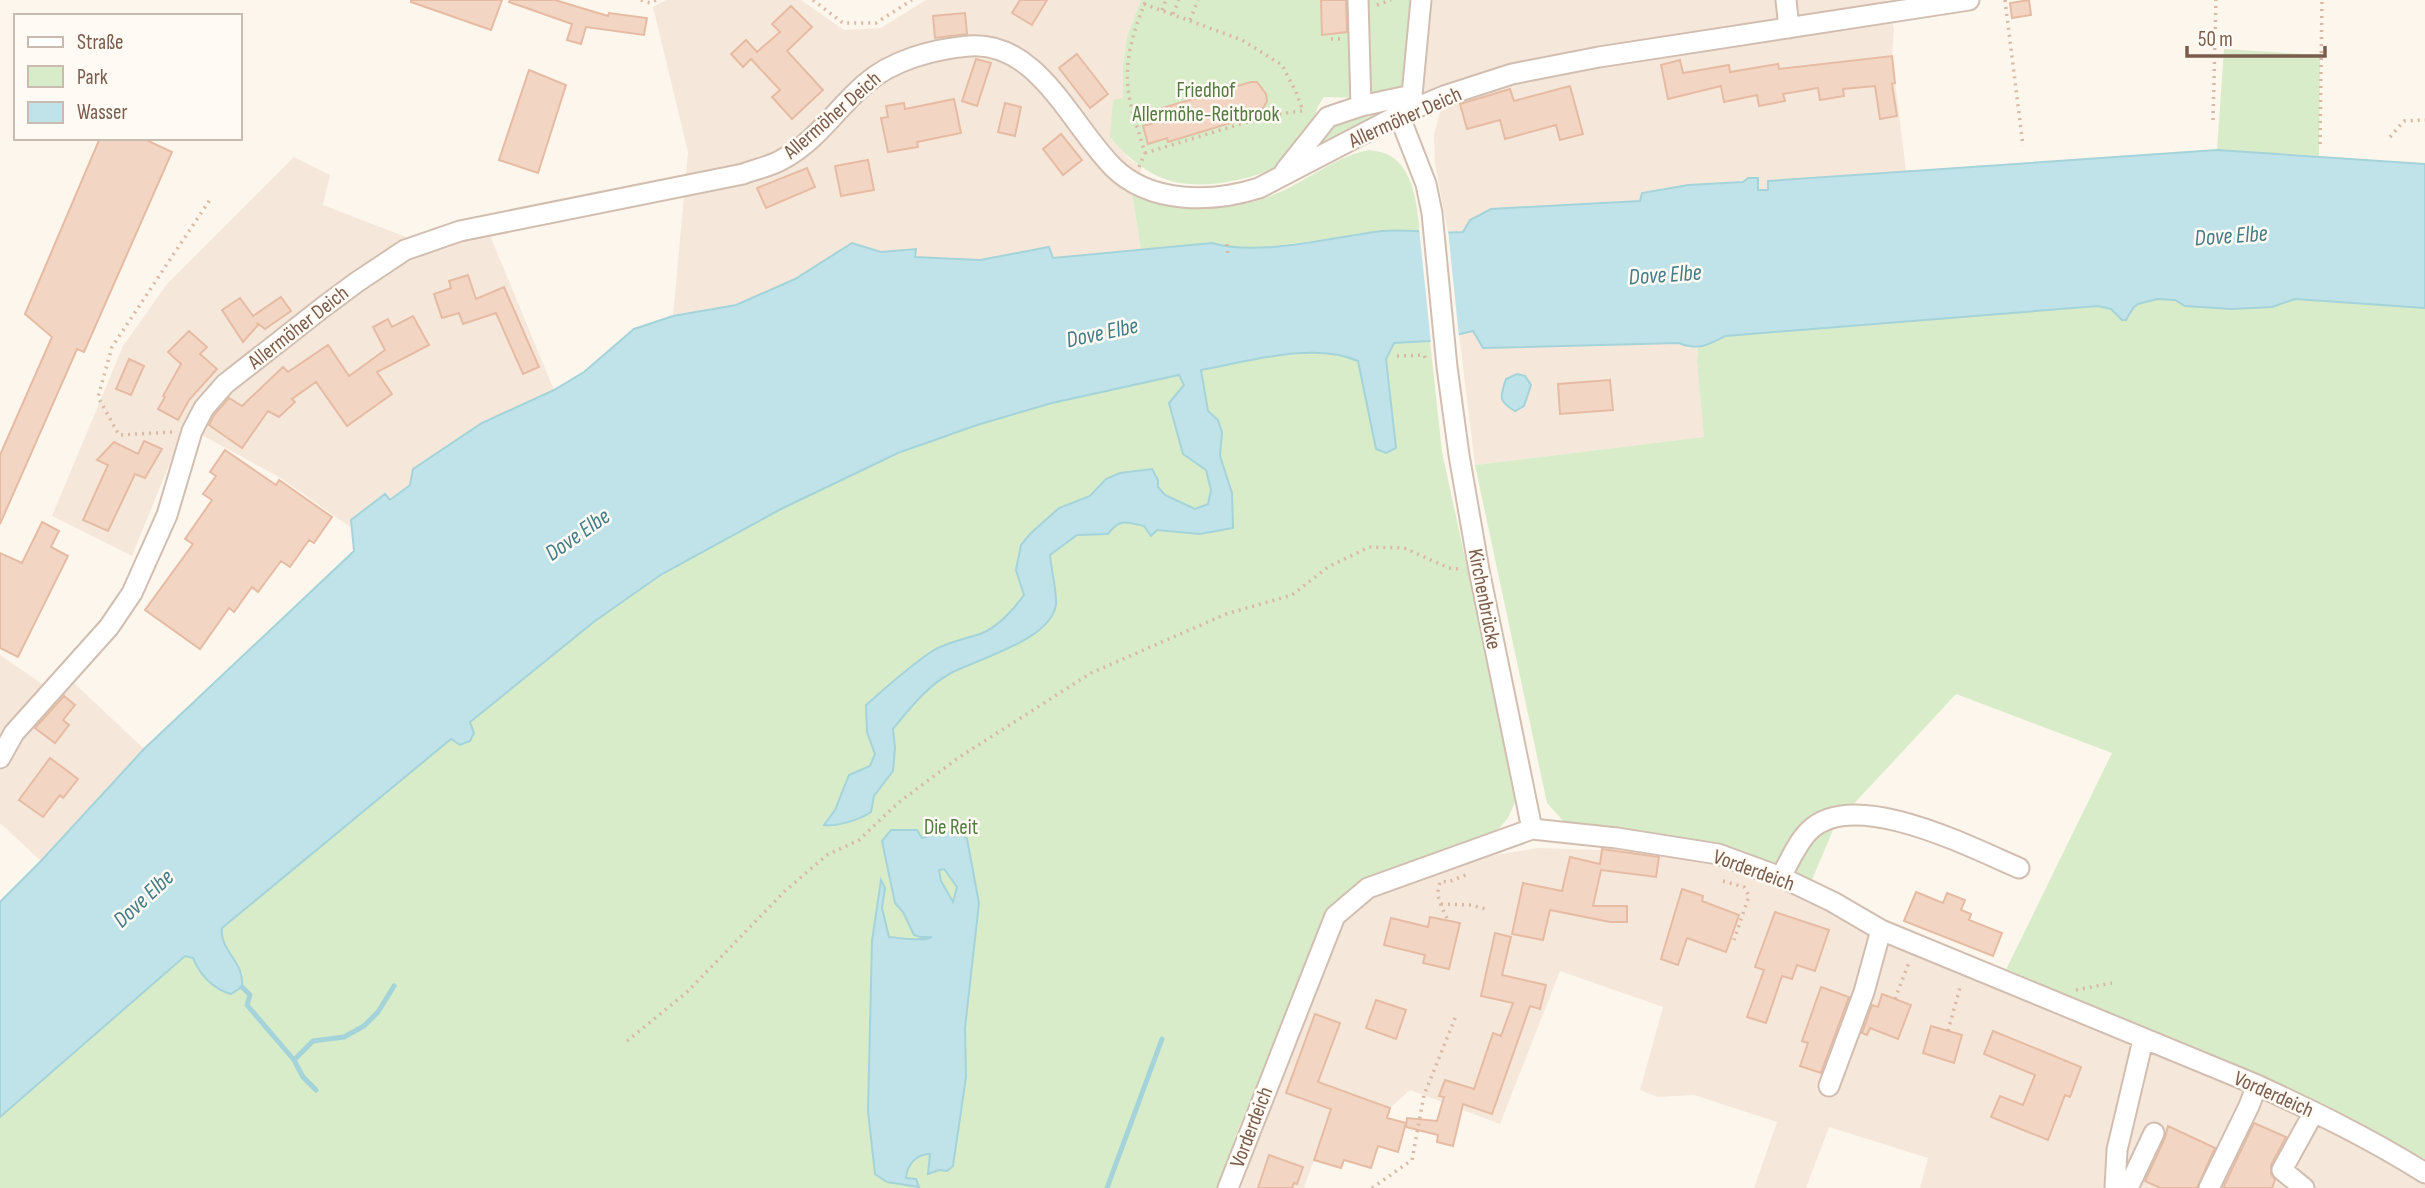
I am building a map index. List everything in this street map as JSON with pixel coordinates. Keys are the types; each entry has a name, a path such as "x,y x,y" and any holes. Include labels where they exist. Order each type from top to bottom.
{"street":[{"path":"1358,0 1361,106"},
{"path":"1281,177 1328,117 1361,106 1409,106 1421,0"},
{"path":"1786,0 1789,28"},
{"name":"Allermöher Deich","path":"0,758 14,733 109,627 132,593 167,515 192,430 204,408 225,384 356,282 405,250 460,231 743,174 782,160 805,145 865,84 883,71 925,54 970,46 1005,50 1024,61 1114,167 1132,181 1166,195 1205,198 1239,194 1281,177 1409,106 1512,74 1599,57 1969,0"},
{"name":"Kirchenbrücke","path":"1409,106 1432,213 1459,455 1479,570 1532,829"},
{"path":"1781,877 1810,830 1839,816 1877,816 1925,827 2019,868"},
{"name":"Vorderdeich","path":"1228,1188 1335,916 1368,888 1494,845 1532,829 1703,851 1781,877 1833,902 1881,930 2256,1085 2383,1146 2425,1173"},
{"path":"1829,1086 1864,992 1881,930"},
{"path":"2115,1188 2117,1150 2144,1040"},
{"path":"2209,1188 2249,1106 2256,1085"},
{"path":"2304,1188 2281,1170 2314,1112"},
{"path":"2128,1188 2154,1133"}],"path":[{"path":"640,0 650,3 656,0"},
{"path":"813,0 843,23 876,23 912,0"},
{"path":"1162,10 1166,0"},
{"path":"1173,14 1178,0"},
{"path":"1190,20 1198,0"},
{"path":"2005,0 2023,146"},
{"path":"2213,120 2216,0"},
{"path":"2320,144 2322,0"},
{"path":"1145,153 1128,99 1127,68 1131,37 1145,2 1242,40 1282,65 1303,111"},
{"path":"1141,160 1145,153 1270,115 1303,111 1328,117"},
{"path":"1135,120 1155,114"},
{"path":"2390,137 2404,121 2425,120"},
{"path":"192,430 119,435 98,397 112,347 211,198"},
{"path":"1227,244 1228,256"},
{"path":"1396,356 1424,355 1434,376 1448,371"},
{"path":"627,1041 686,993 786,890 827,855 859,840 898,803 958,758 1091,673 1226,614 1292,595 1328,567 1369,547 1404,548 1449,568 1479,570"},
{"path":"1447,918 1438,899 1438,885 1441,881 1448,882 1466,875"},
{"path":"1723,881 1744,887 1749,896 1734,940"},
{"path":"1441,904 1471,905 1489,910"},
{"path":"1895,999 1916,945"},
{"path":"1948,1031 1967,965"},
{"path":"2052,1001 2073,991 2112,983"},
{"path":"1372,1188 1412,1160 1424,1095 1456,1016"}],"shaded area":[{"path":"666,0 801,0 844,30 881,28 926,0 1141,0 1127,36 1123,65 1123,99 1127,157 1142,168 1132,193 1141,251 1053,258 1049,247 980,260 914,257 915,249 881,252 852,243 795,279 736,305 673,316 688,152 653,7"},
{"path":"1414,0 1887,0 1894,29 1892,56 1906,171 1769,181 1768,190 1758,190 1743,182 1688,185 1642,193 1641,201 1491,209 1471,220 1463,232 1448,233 1435,163 1434,134 1440,112 1430,96 1404,88"},
{"path":"294,157 330,175 323,205 440,250 489,233 554,390 482,423 390,500 385,494 351,520 350,527 279,477 185,426 132,556 52,516 123,346 167,284"},
{"path":"1474,330 1679,343 1689,348 1698,348 1705,437 1475,465 1459,334"},
{"path":"0,655 56,696 72,681 144,749 41,861 0,823"},
{"path":"1538,848 1718,854 2275,1083 2425,1159 2425,1188 1920,1188 1928,1158 1829,1127 1806,1188 1754,1188 1777,1122 1694,1095 1657,1097 1640,1090 1663,1007 1560,971 1500,1124 1410,1090 1390,1108 1339,1089 1304,1188 1241,1188 1336,918 1369,890 1433,865"}],"green space":[{"name":"Friedhof Allermöhe-Reitbrook","path":"1141,0 1414,0 1404,88 1361,98 1324,97 1310,129 1299,145 1282,163 1260,174 1198,185 1166,180 1138,164 1110,137 1113,100 1123,98 1123,65 1127,36"},
{"path":"2224,49 2320,55 2319,156 2217,150"},
{"path":"1392,105 1307,152 1328,128 1359,112"},
{"path":"1370,150 1387,154 1396,160 1409,177 1420,231 1386,231 1266,247 1227,248 1212,243 1141,251 1132,193 1154,200 1196,207 1236,206 1277,193 1342,159"},
{"path":"2175,299 2185,306 2272,307 2295,299 2425,308 2425,1159 2275,1083 1999,984 2112,753 1956,694 1836,823 1811,882 1722,847 1564,822 1547,803 1475,465 1704,437 1698,348 1724,336 2098,306 2111,309 2122,320 2130,316 2133,308 2143,302"},
{"name":"Die Reit","path":"1430,341 1442,452 1517,797 1508,818 1495,833 1329,911 1236,1135 1218,1188 0,1188 0,1117 23,1095 185,956 193,958 199,972 243,975 221,937 222,928 451,739 460,745 474,733 470,722 564,644 637,590 672,569 825,487 947,436 1050,404 1241,361 1317,353 1359,360 1396,447 1386,359 1394,343"}],"water":[{"name":"Dove Elbe","path":"2217,150 2425,164 2425,308 2295,299 2272,307 2231,309 2185,306 2175,300 2157,299 2138,304 2126,320 2122,320 2111,309 2098,306 1725,336 1697,347 1679,343 1483,348 1473,331 1430,341 1394,343 1386,359 1396,448 1386,453 1376,449 1358,361 1341,355 1301,353 1259,358 1201,370 1208,411 1218,420 1222,432 1220,456 1232,493 1233,528 1200,534 1157,530 1151,536 1144,526 1120,523 1108,534 1077,535 1050,555 1056,604 1051,617 1042,628 1012,647 951,673 927,691 893,729 893,771 874,796 871,812 849,822 824,825 835,810 849,775 870,766 875,754 867,732 866,705 907,669 934,650 987,631 1010,612 1024,595 1016,570 1021,545 1059,508 1090,496 1106,479 1120,473 1152,469 1158,480 1158,487 1165,495 1195,509 1208,504 1211,490 1206,470 1183,454 1169,403 1184,385 1179,375 1052,403 977,425 898,453 781,509 662,574 595,621 470,722 474,733 470,741 460,745 451,739 222,928 224,943 240,970 242,987 231,994 218,989 203,976 193,958 185,956 0,1117 0,902 144,749 354,551 351,520 385,494 390,500 410,485 413,469 482,423 554,390 584,372 634,329 673,316 736,305 795,279 852,243 881,252 916,249 915,257 980,260 1049,247 1053,258 1212,243 1231,247 1274,247 1382,231 1463,232 1470,220 1491,209 1640,201 1642,193 1688,185 1743,182 1748,178 1758,178 1758,190 1768,190 1768,181"},
{"path":"1517,374 1525,376 1531,385 1524,406 1515,411 1503,401 1502,394 1506,379"},
{"path":"891,830 917,830 922,838 929,836 930,830 962,834 967,839 979,903 965,1028 966,1077 953,1166 947,1171 939,1170 928,1174 930,1154 917,1158 910,1165 906,1178 916,1179 919,1187 887,1182 875,1174 868,1111 872,941 881,880 885,888 882,908 889,937 932,937 914,935 903,912 895,903 882,841","holes":["944,869 957,887 953,902 941,881 939,870"]}],"pier":[{"path":"1419,228 1448,230 1459,337 1431,344"}],"building":[{"path":"411,0 502,0 491,30"},
{"path":"555,0 608,16 609,13 647,18 644,35 586,27 581,44 567,40 572,24 509,2"},
{"path":"1020,0 1047,0 1032,25 1012,13"},
{"path":"1321,0 1346,0 1347,32 1322,35"},
{"path":"2029,0 2031,15 2012,18 2010,3"},
{"path":"791,6 812,27 787,51 823,90 792,119 772,97 780,90 751,59 743,67 731,54 746,40 757,52 780,32 772,24"},
{"path":"965,13 967,34 935,38 933,16"},
{"path":"1077,54 1108,94 1090,108 1059,68"},
{"path":"1892,56 1895,83 1892,84 1897,116 1880,119 1875,86 1843,89 1844,96 1820,100 1818,88 1783,94 1785,101 1759,106 1757,95 1724,102 1721,86 1668,99 1661,65 1680,60 1683,73 1729,65 1730,72 1778,64 1779,69"},
{"path":"976,59 991,63 977,106 962,101"},
{"path":"529,70 566,85 538,173 499,160"},
{"path":"1257,82 1266,94 1267,101 1260,114 1168,142 1167,138 1148,144 1143,126 1163,120 1159,109"},
{"path":"1570,86 1583,134 1560,140 1556,125 1505,139 1500,120 1467,129 1460,104 1510,89 1514,101"},
{"path":"954,99 961,133 917,142 918,147 888,152 881,118 888,117 886,106 904,103 905,109"},
{"path":"1005,103 1021,107 1015,136 998,132"},
{"path":"1061,134 1082,160 1063,175 1043,149"},
{"path":"99,140 146,140 172,152 84,352 77,349 0,524 0,455 52,337 25,314"},
{"path":"868,160 874,190 841,196 835,166"},
{"path":"807,168 815,187 766,208 757,188"},
{"path":"468,275 476,299 504,287 539,367 523,374 496,313 463,324 459,313 442,318 434,294 451,288 449,281"},
{"path":"281,297 291,311 265,329 257,323 243,342 222,310 240,298 253,316"},
{"path":"413,316 429,345 377,372 392,394 347,426 316,382 292,399 295,402 279,417 268,411 242,448 209,425 229,398 242,406 283,367 288,372 328,345 349,376 385,350 373,327 388,319 392,327"},
{"path":"189,331 207,347 200,354 217,369 189,400 178,420 158,409 181,364 168,352"},
{"path":"129,359 144,366 131,395 116,389"},
{"path":"1610,380 1613,410 1560,414 1558,384"},
{"path":"144,441 162,449 145,478 135,474 108,531 83,520 108,465 97,460 114,442 138,454"},
{"path":"225,450 276,485 279,480 332,517 314,543 309,540 290,567 281,561 258,592 252,587 234,612 229,608 200,649 145,610 193,544 185,539 212,500 203,494 216,476 210,472"},
{"path":"42,522 59,531 51,547 68,556 18,657 0,648 0,553 22,563"},
{"path":"64,696 75,705 63,720 69,725 55,743 35,728"},
{"path":"50,758 78,779 63,798 60,795 43,817 19,800"},
{"path":"1602,849 1659,857 1656,877 1601,870 1593,906 1627,906 1627,922 1610,922 1550,910 1543,940 1512,934 1523,883 1562,891 1570,857 1600,864"},
{"path":"1682,889 1703,896 1702,901 1739,915 1726,952 1687,938 1678,965 1661,959"},
{"path":"1916,892 1943,903 1947,893 1965,900 1961,910 1971,914 1969,920 2002,933 1993,956 1904,921"},
{"path":"1775,912 1829,930 1815,971 1797,965 1792,979 1782,976 1766,1023 1747,1017 1764,970 1755,967"},
{"path":"1430,917 1460,923 1449,969 1423,963 1425,955 1384,945 1391,918 1428,927"},
{"path":"1495,933 1511,937 1502,975 1546,985 1540,1009 1530,1006 1492,1114 1463,1104 1453,1146 1437,1142 1438,1135 1406,1127 1407,1118 1437,1121 1444,1097 1439,1096 1445,1080 1474,1089 1493,1033 1501,1036 1513,1003 1481,996"},
{"path":"1821,987 1849,997 1821,1073 1800,1066 1808,1043 1802,1041"},
{"path":"1882,994 1911,1005 1898,1039 1870,1028 1867,1035 1862,1033 1872,1005 1878,1007"},
{"path":"1376,1000 1406,1010 1396,1039 1366,1028"},
{"path":"1315,1014 1340,1023 1318,1082 1390,1108 1387,1118 1406,1123 1398,1152 1378,1146 1371,1168 1344,1160 1341,1168 1314,1160 1331,1109 1286,1093"},
{"path":"1931,1026 1962,1035 1954,1063 1923,1053"},
{"path":"1993,1031 2081,1067 2070,1097 2065,1095 2048,1140 1991,1117 2000,1096 2023,1105 2035,1075 1984,1054"},
{"path":"2254,1123 2286,1137 2271,1165 2271,1174 2275,1180 2272,1188 2223,1188"},
{"path":"2168,1126 2215,1148 2197,1188 2160,1188 2145,1181"},
{"path":"1269,1155 1303,1167 1297,1184 1294,1183 1292,1188 1258,1188"}],"waterway":[{"path":"294,1060 313,1041 344,1037 364,1026 378,1012 394,986"},
{"path":"242,987 250,995 247,1005 316,1090"},
{"path":"1107,1188 1162,1039"}]}
